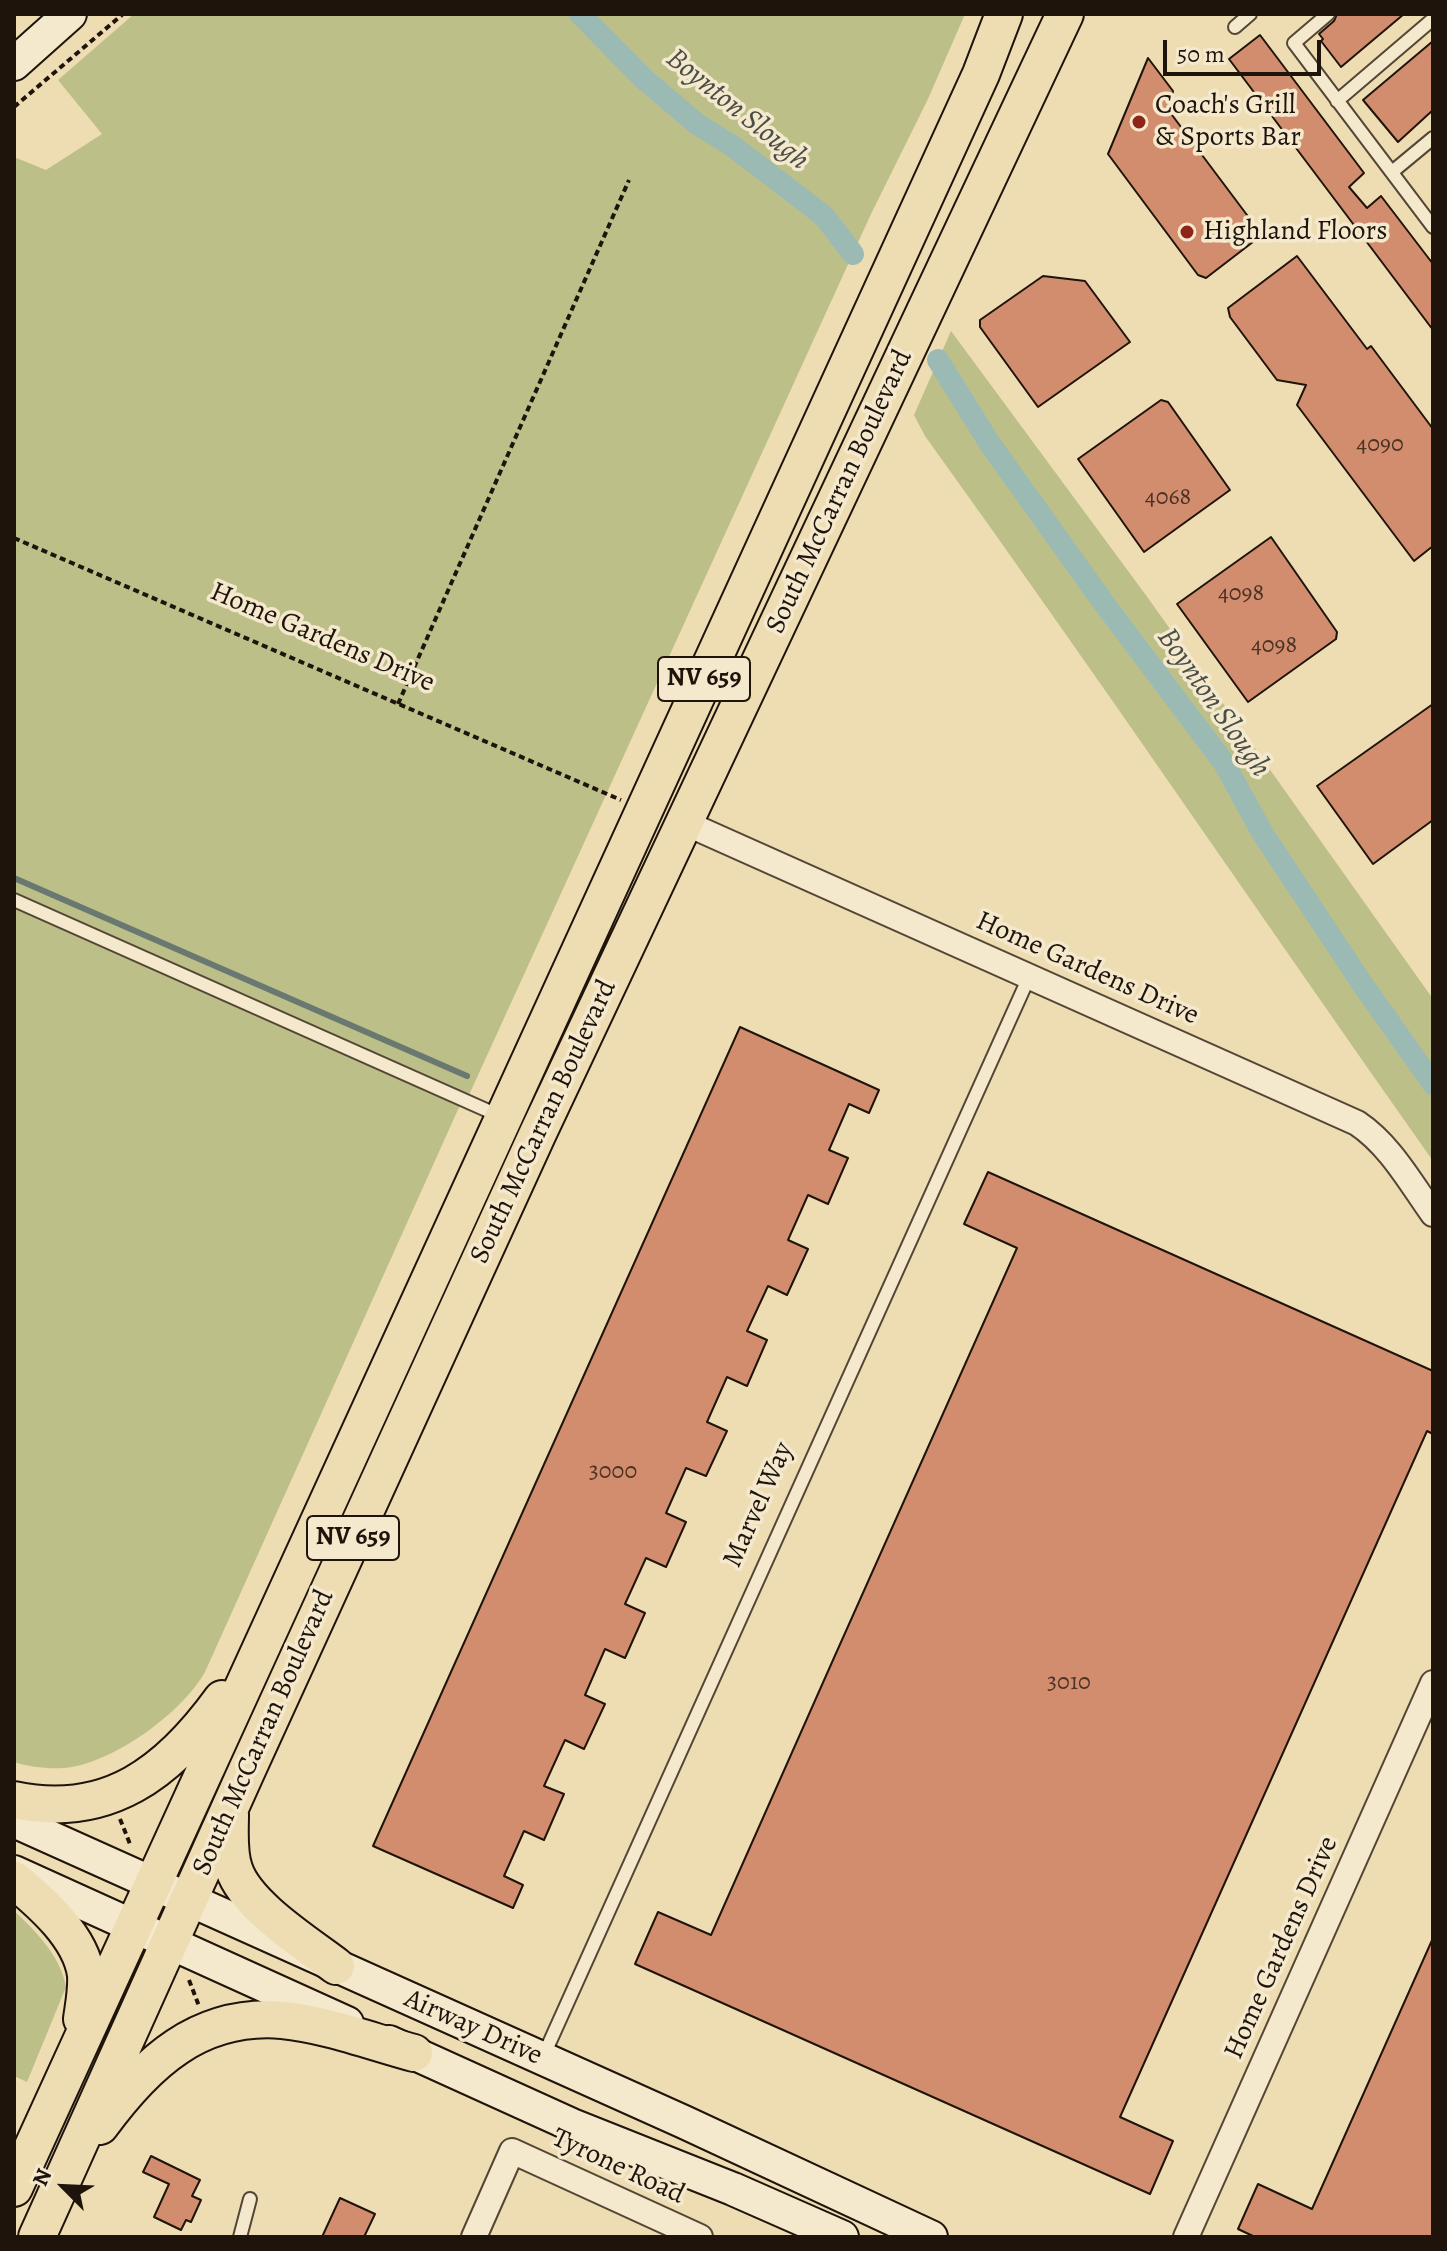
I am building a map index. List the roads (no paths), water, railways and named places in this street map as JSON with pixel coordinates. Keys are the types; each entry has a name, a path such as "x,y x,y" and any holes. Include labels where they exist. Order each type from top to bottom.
{"main road":[{"path":"14,64 70,14"},
{"name":"South McCarran Boulevard","path":"37,2237 230,1808 526,1128 807,455 981,74 1004,14"},
{"name":"South McCarran Boulevard","path":"14,2188 261,1646 683,822 1065,14"},
{"path":"683,822 678,800 681,774 773,575 793,515 807,455"},
{"path":"14,1800 56,1805 84,1803 112,1796 138,1783 187,1742 261,1646"},
{"path":"230,1808 231,1859 245,1889 284,1926 336,1966"},
{"name":"Airway Drive","path":"14,1821 931,2237"},
{"name":"Airway Drive","path":"14,1872 572,2125 706,2177 842,2237"},
{"path":"14,1880 43,1907 71,1939 81,1956 86,1988 77,2048"},
{"path":"67,2170 113,2107 140,2078 183,2041 207,2030 233,2022 285,2020 414,2053"}],"street":[{"name":"Home Gardens Drive","path":"683,822 1357,1123 1378,1139 1433,1214"},
{"name":"Home Gardens Drive","path":"1186,2237 1433,1683"},
{"name":"Tyrone Road","path":"474,2237 512,2151 700,2237"}],"lane":[{"path":"1235,27 1250,14"},
{"path":"1328,14 1294,43 1433,227"},
{"path":"1337,101 1433,19"},
{"path":"1392,172 1433,138"},
{"path":"14,900 526,1128"},
{"name":"Marvel Way","path":"543,2059 1029,977"},
{"path":"240,2237 250,2199"}],"waterway":[{"name":"Boynton Slough","path":"580,14 644,79 697,124 731,145 824,216 853,254"},
{"name":"Boynton Slough","path":"938,360 990,444 1224,763 1263,834 1433,1084"},
{"path":"14,878 467,1076"}],"place":[{"name":"Coach's Grill & Sports Bar","path":"1139,122"},
{"name":"Highland Floors","path":"1187,232"}]}
